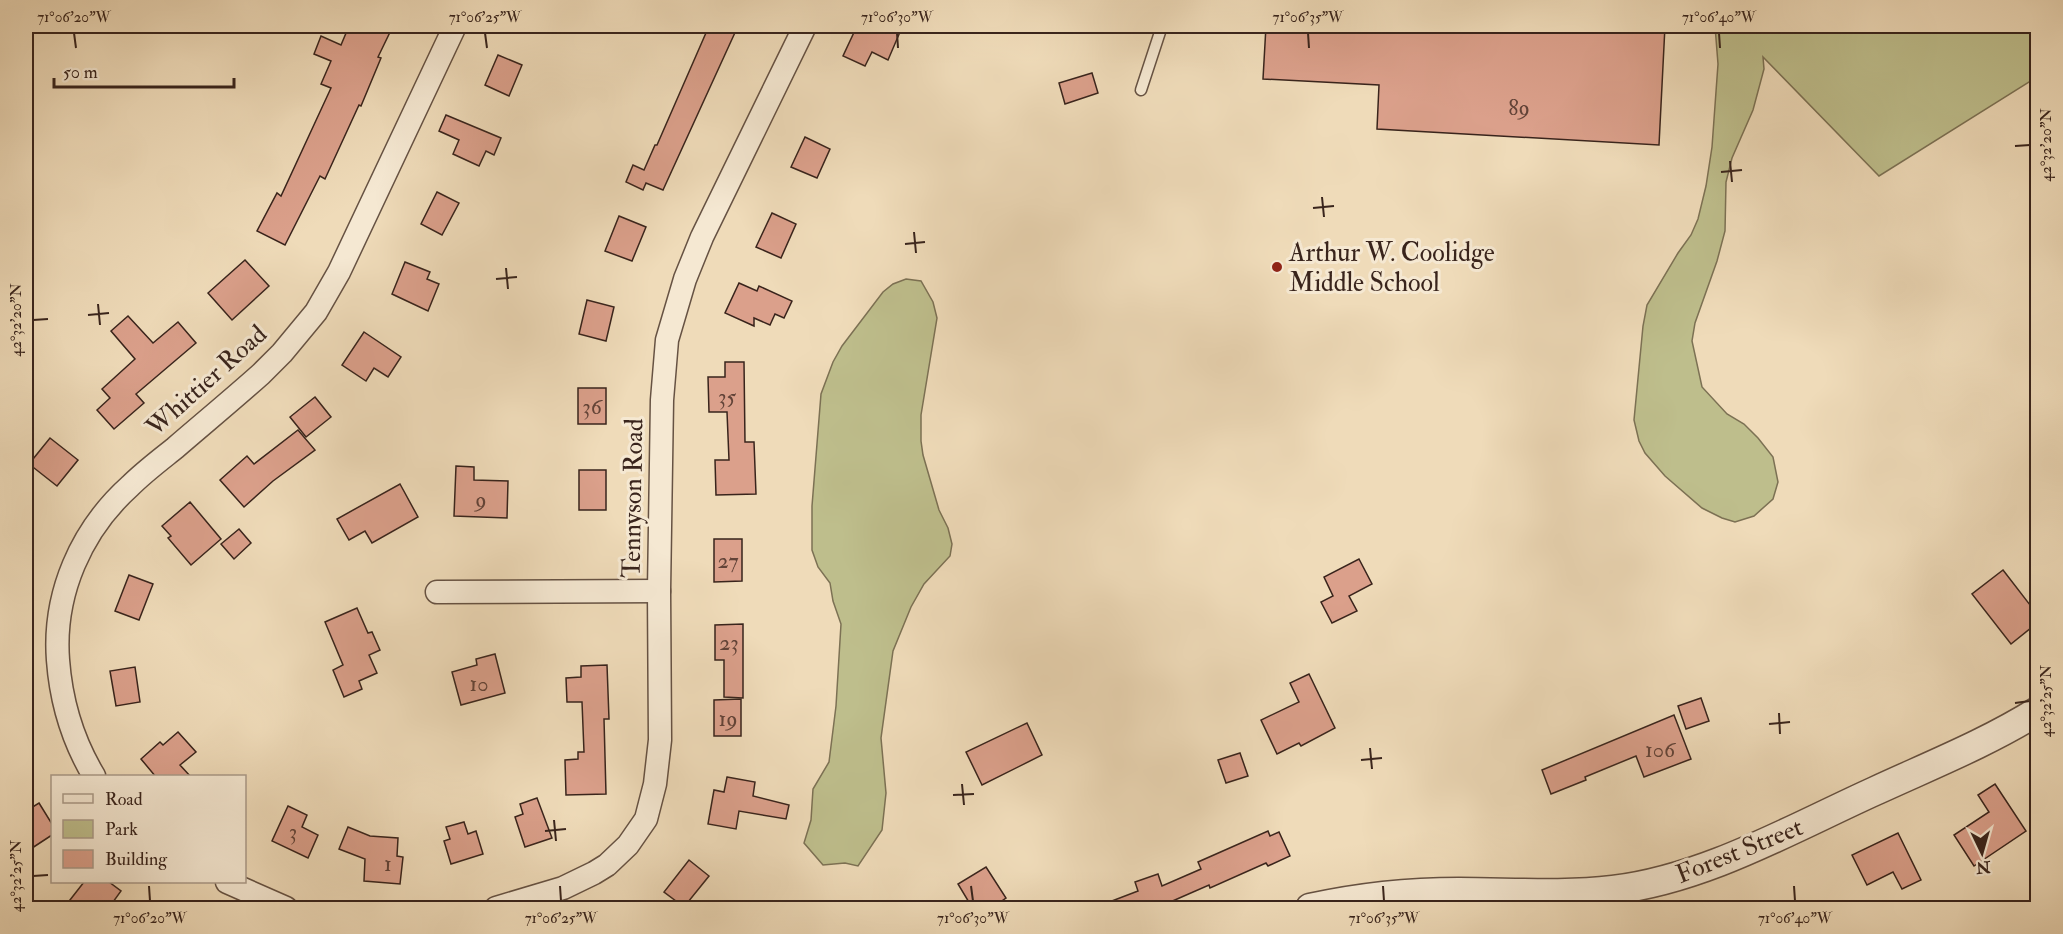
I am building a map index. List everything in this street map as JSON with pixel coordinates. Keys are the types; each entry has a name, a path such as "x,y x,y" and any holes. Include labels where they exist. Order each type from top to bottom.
{"street":[{"name":"Whittier Road","path":"93,775 66,712 57,650 59,615 67,581 77,557 89,535 128,487 261,374 282,353 315,312 359,232 455,26"},
{"name":"Tennyson Road","path":"496,909 563,888 594,873 607,865 628,845 646,819 655,784 660,740 659,591 662,400 667,340 684,279 702,237 805,26"},
{"path":"437,592 659,591"},
{"name":"Forest Street","path":"1310,909 1372,896 1452,892 1576,901 1662,881 1732,856 1938,761 2037,711"},
{"path":"228,883 286,909"}],"lane":[{"path":"1141,90 1162,26"}],"green space":[{"path":"1715,26 2038,26 2037,77 1879,176 1763,57 1764,69 1753,110 1732,158 1726,182 1725,231 1695,323 1692,341 1702,387 1727,414 1744,424 1773,457 1778,482 1773,499 1754,516 1735,522 1702,508 1665,476 1645,453 1639,441 1634,420 1647,305 1691,235 1698,219 1706,186 1712,147 1718,64"},
{"path":"906,279 921,281 933,302 937,318 921,415 921,441 939,510 948,528 952,544 950,556 924,584 911,607 893,651 881,738 886,793 882,830 858,866 845,863 823,865 804,843 811,820 813,789 829,762 836,706 841,624 830,583 818,567 812,550 812,506 821,394 833,362 842,346 883,292 893,284"}],"building":[{"path":"349,26 393,26 378,57 381,58 361,106 359,105 325,179 320,176 285,245 257,231 277,193 281,196 331,88 321,84 331,61 314,54 321,36 341,45"},
{"path":"709,26 738,26 663,190 646,183 643,190 626,182 633,165 644,170"},
{"path":"857,26 885,26 900,32 888,60 872,52 865,66 843,56"},
{"path":"1266,26 1665,26 1659,145 1377,129 1379,85 1263,79"},
{"path":"498,55 522,65 509,96 485,85"},
{"path":"1092,73 1098,93 1065,104 1059,83"},
{"path":"446,115 501,138 494,155 486,151 479,166 453,154 459,140 439,131"},
{"path":"805,137 830,149 817,178 791,167"},
{"path":"437,192 459,203 442,235 421,224"},
{"path":"772,213 796,224 781,258 756,247"},
{"path":"619,216 646,227 632,261 605,251"},
{"path":"245,260 269,286 232,320 208,293"},
{"path":"405,262 430,272 427,279 439,284 428,311 392,294"},
{"path":"739,283 757,291 759,286 792,301 784,318 775,314 770,325 754,318 754,326 725,313"},
{"path":"587,300 614,307 606,341 579,334"},
{"path":"128,316 153,343 178,322 196,343 136,394 144,403 114,429 97,410 110,398 102,389 135,359 111,331"},
{"path":"364,332 401,357 388,377 374,368 366,381 342,365"},
{"path":"725,362 744,362 745,442 754,442 756,494 716,495 715,460 729,460 727,412 709,412 708,377 725,377"},
{"path":"578,388 606,388 606,424 578,424"},
{"path":"315,397 331,417 306,437 290,417"},
{"path":"298,430 315,450 273,481 244,507 220,480 247,456 254,464"},
{"path":"50,438 78,460 57,486 29,464"},
{"path":"456,466 474,467 474,480 508,481 507,518 454,516"},
{"path":"579,470 606,470 606,510 579,510"},
{"path":"400,484 418,517 372,543 365,531 349,540 337,519"},
{"path":"190,502 221,539 191,565 168,538 171,536 162,526"},
{"path":"239,529 251,543 234,559 221,544"},
{"path":"714,539 742,539 742,581 714,582"},
{"path":"1359,559 1372,584 1349,596 1357,611 1332,623 1321,602 1333,596 1324,577"},
{"path":"2003,570 2037,614 2037,623 2011,644 1972,594"},
{"path":"129,575 153,584 139,620 115,611"},
{"path":"357,608 368,633 372,632 380,650 369,655 377,673 359,681 362,689 344,697 333,670 343,665 325,622"},
{"path":"743,624 743,698 724,697 724,660 715,660 715,625"},
{"path":"495,654 505,693 461,705 452,672 477,665 476,659"},
{"path":"607,665 609,719 604,719 606,794 566,795 565,760 578,759 578,752 584,752 582,702 567,702 566,678 581,677 581,666"},
{"path":"135,667 140,702 116,706 110,671"},
{"path":"1309,674 1335,728 1301,746 1299,743 1277,754 1261,720 1299,702 1290,683"},
{"path":"1701,698 1709,721 1686,729 1678,706"},
{"path":"741,699 741,736 714,736 714,700"},
{"path":"1674,715 1691,759 1644,777 1636,756 1551,794 1542,770"},
{"path":"1027,723 1042,755 982,785 966,752"},
{"path":"178,732 196,752 180,765 189,775 154,775 141,759 160,742 163,745"},
{"path":"1240,753 1248,776 1226,783 1218,760"},
{"path":"727,777 755,782 753,796 789,805 786,819 739,811 736,829 708,824 714,790 724,792"},
{"path":"1995,784 2026,831 1974,866 1954,835 1989,812 1978,795"},
{"path":"537,798 552,838 525,847 515,817 523,814 520,804"},
{"path":"39,803 51,822 51,836 26,852 26,811"},
{"path":"288,806 307,815 302,827 318,835 308,858 272,841"},
{"path":"464,822 468,834 476,831 483,854 451,864 444,841 450,839 446,827"},
{"path":"348,827 370,836 398,838 397,856 403,857 400,884 364,881 365,859 339,849"},
{"path":"1268,831 1270,836 1279,832 1290,856 1268,866 1266,863 1210,888 1209,885 1168,903 1170,909 1096,909 1096,907 1138,891 1135,882 1158,874 1162,886 1201,869 1198,862"},
{"path":"1898,833 1921,880 1902,889 1893,872 1867,885 1852,855"},
{"path":"689,860 709,876 684,907 664,892"},
{"path":"986,867 1006,898 990,909 973,909 958,884"},
{"path":"83,883 110,883 121,891 108,909 81,909 70,900"}],"place":[{"name":"Arthur W. Coolidge Middle School","path":"1277,267"}]}
